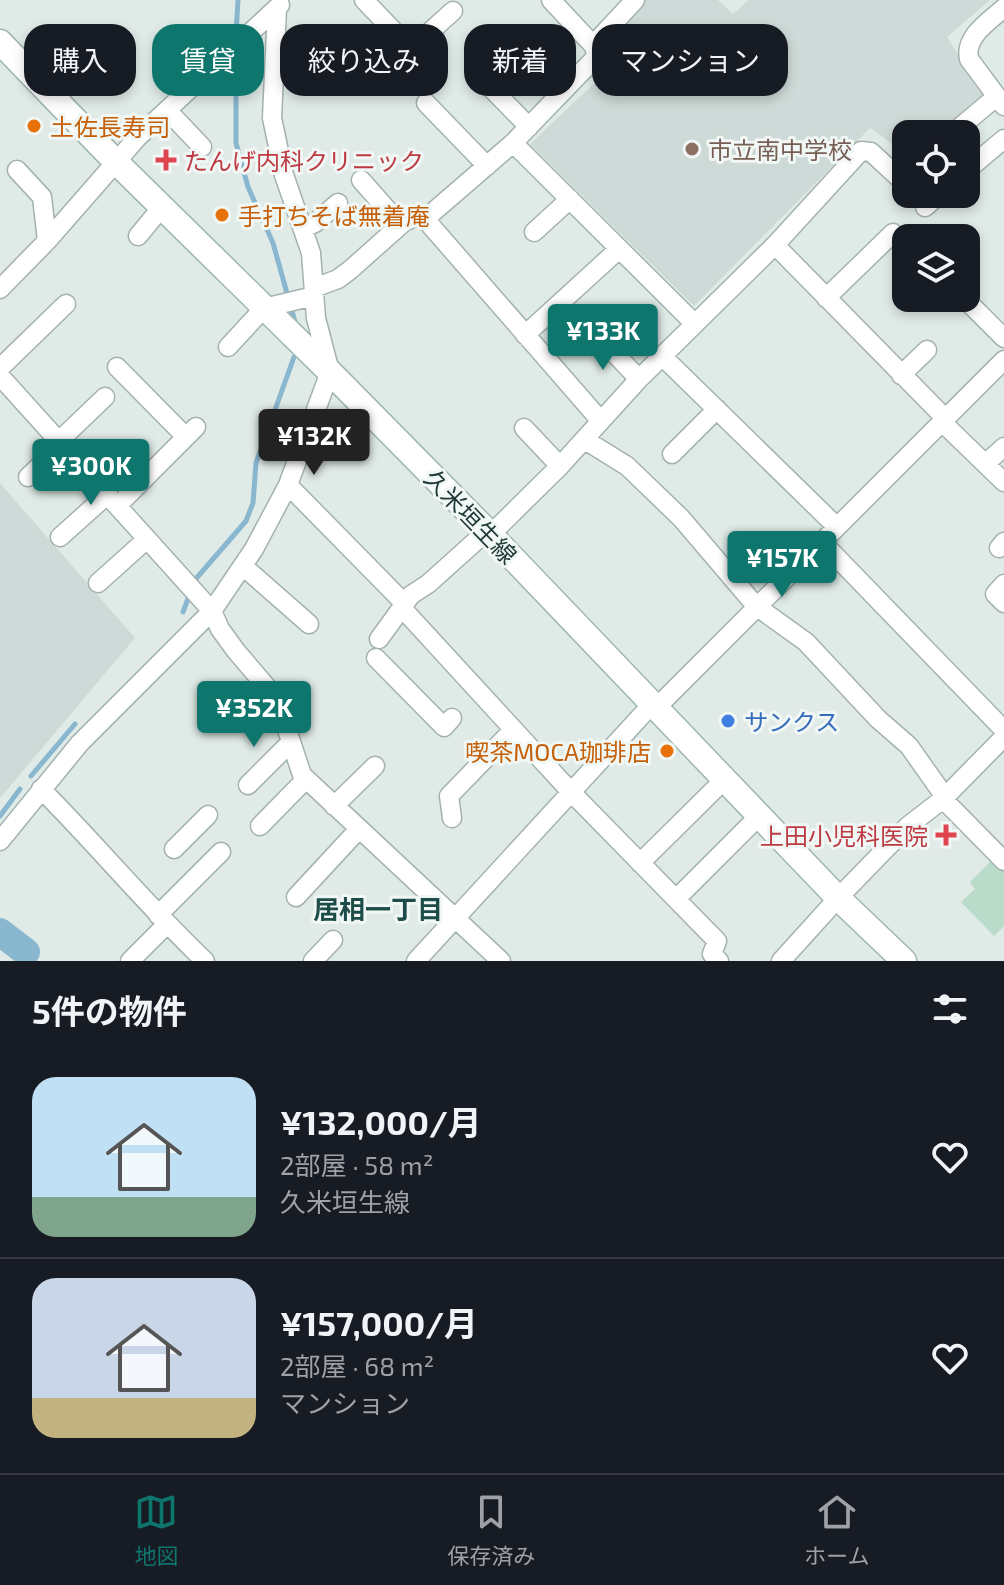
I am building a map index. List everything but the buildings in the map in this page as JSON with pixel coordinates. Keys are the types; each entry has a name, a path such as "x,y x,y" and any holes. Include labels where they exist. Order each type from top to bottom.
{"main road":[{"name":"久米垣生線","path":"0,42 162,207 281,303 330,372 655,705 838,898 904,961"}],"street":[{"path":"364,0 387,24"},
{"path":"551,0 592,44"},
{"path":"613,24 635,0"},
{"path":"1,286 47,241 115,161 281,4"},
{"path":"0,841 80,743 212,611 254,549 288,485 330,372 316,318 313,264 284,175 272,118 281,4"},
{"path":"973,120 1000,102 969,59 967,50 970,40 1004,8"},
{"path":"439,24 453,11"},
{"path":"425,219 513,143 592,61"},
{"path":"499,96 529,127"},
{"path":"426,103 487,166"},
{"path":"167,110 202,147"},
{"path":"980,159 1004,139"},
{"path":"513,143 695,324"},
{"path":"379,639 405,610 560,466 639,379 775,245 861,151 871,152 892,171"},
{"path":"17,170 42,197 47,241"},
{"path":"361,180 400,224"},
{"path":"534,232 570,199"},
{"path":"303,228 315,223 338,203"},
{"path":"138,236 162,207"},
{"path":"228,347 281,303 314,292 338,279 400,224 415,217 425,219 600,420"},
{"path":"826,298 892,234"},
{"path":"775,245 1004,482"},
{"path":"525,335 619,249"},
{"path":"0,368 66,304"},
{"path":"978,312 1004,338"},
{"path":"598,336 639,379"},
{"path":"901,375 927,350"},
{"path":"663,357 837,527"},
{"path":"416,961 655,705 1004,360"},
{"path":"60,537 113,499 191,432 117,367"},
{"path":"0,376 212,611 220,629 236,651 277,699 290,743 306,779 501,961"},
{"path":"28,477 105,397"},
{"path":"672,454 717,409"},
{"path":"524,428 560,466"},
{"path":"585,440 627,466 670,507 756,606 806,642 878,719 909,746 944,798 1004,861"},
{"path":"986,463 1004,447"},
{"path":"288,485 571,792 717,941 712,954 719,961"},
{"path":"98,583 147,539"},
{"path":"822,542 1004,730"},
{"path":"243,566 309,624"},
{"path":"1004,584 995,594 1004,603"},
{"path":"405,610 372,663 444,727 452,718"},
{"path":"452,818 449,796 513,730"},
{"path":"781,961 908,826 944,798 1004,737"},
{"path":"248,785 290,743"},
{"path":"334,806 375,766"},
{"path":"260,826 306,779"},
{"path":"640,863 725,779"},
{"path":"41,789 84,832 162,920 205,961"},
{"path":"130,961 215,857 179,844 208,815"},
{"path":"676,899 760,815"},
{"path":"296,897 359,829"},
{"path":"313,961 333,940"}],"shaded area":[{"name":"市立南中学校","path":"645,0 718,0 733,14 749,0 990,0 947,37 986,98 960,120 892,120 892,144 870,128 694,306 530,144 592,86 592,96 788,96 788,24 623,24"},
{"path":"0,483 135,638 0,798"}],"green space":[{"path":"993,859 1004,870 1004,926 994,936 961,902 975,889 970,882"}],"waterway":[{"path":"237,24 238,0"},
{"path":"236,96 236,143 248,187 273,243 295,322"},
{"path":"194,581 246,521 253,503 256,463 294,357"},
{"path":"183,612 189,596"},
{"path":"31,776 75,724"},
{"path":"0,816 20,789"},
{"path":"0,932 26,952"}],"place":[{"name":"土佐長寿司","path":"34,126"},
{"name":"市立南中学校","path":"692,149"},
{"name":"たんげ内科クリニック","path":"166,160"},
{"name":"手打ちそば無着庵","path":"222,215"},
{"name":"サンクス","path":"728,721"},
{"name":"喫茶MOCA珈琲店","path":"667,751"},
{"name":"上田小児科医院","path":"946,835"}],"district":[{"name":"居相一丁目","path":"378,908"}]}
